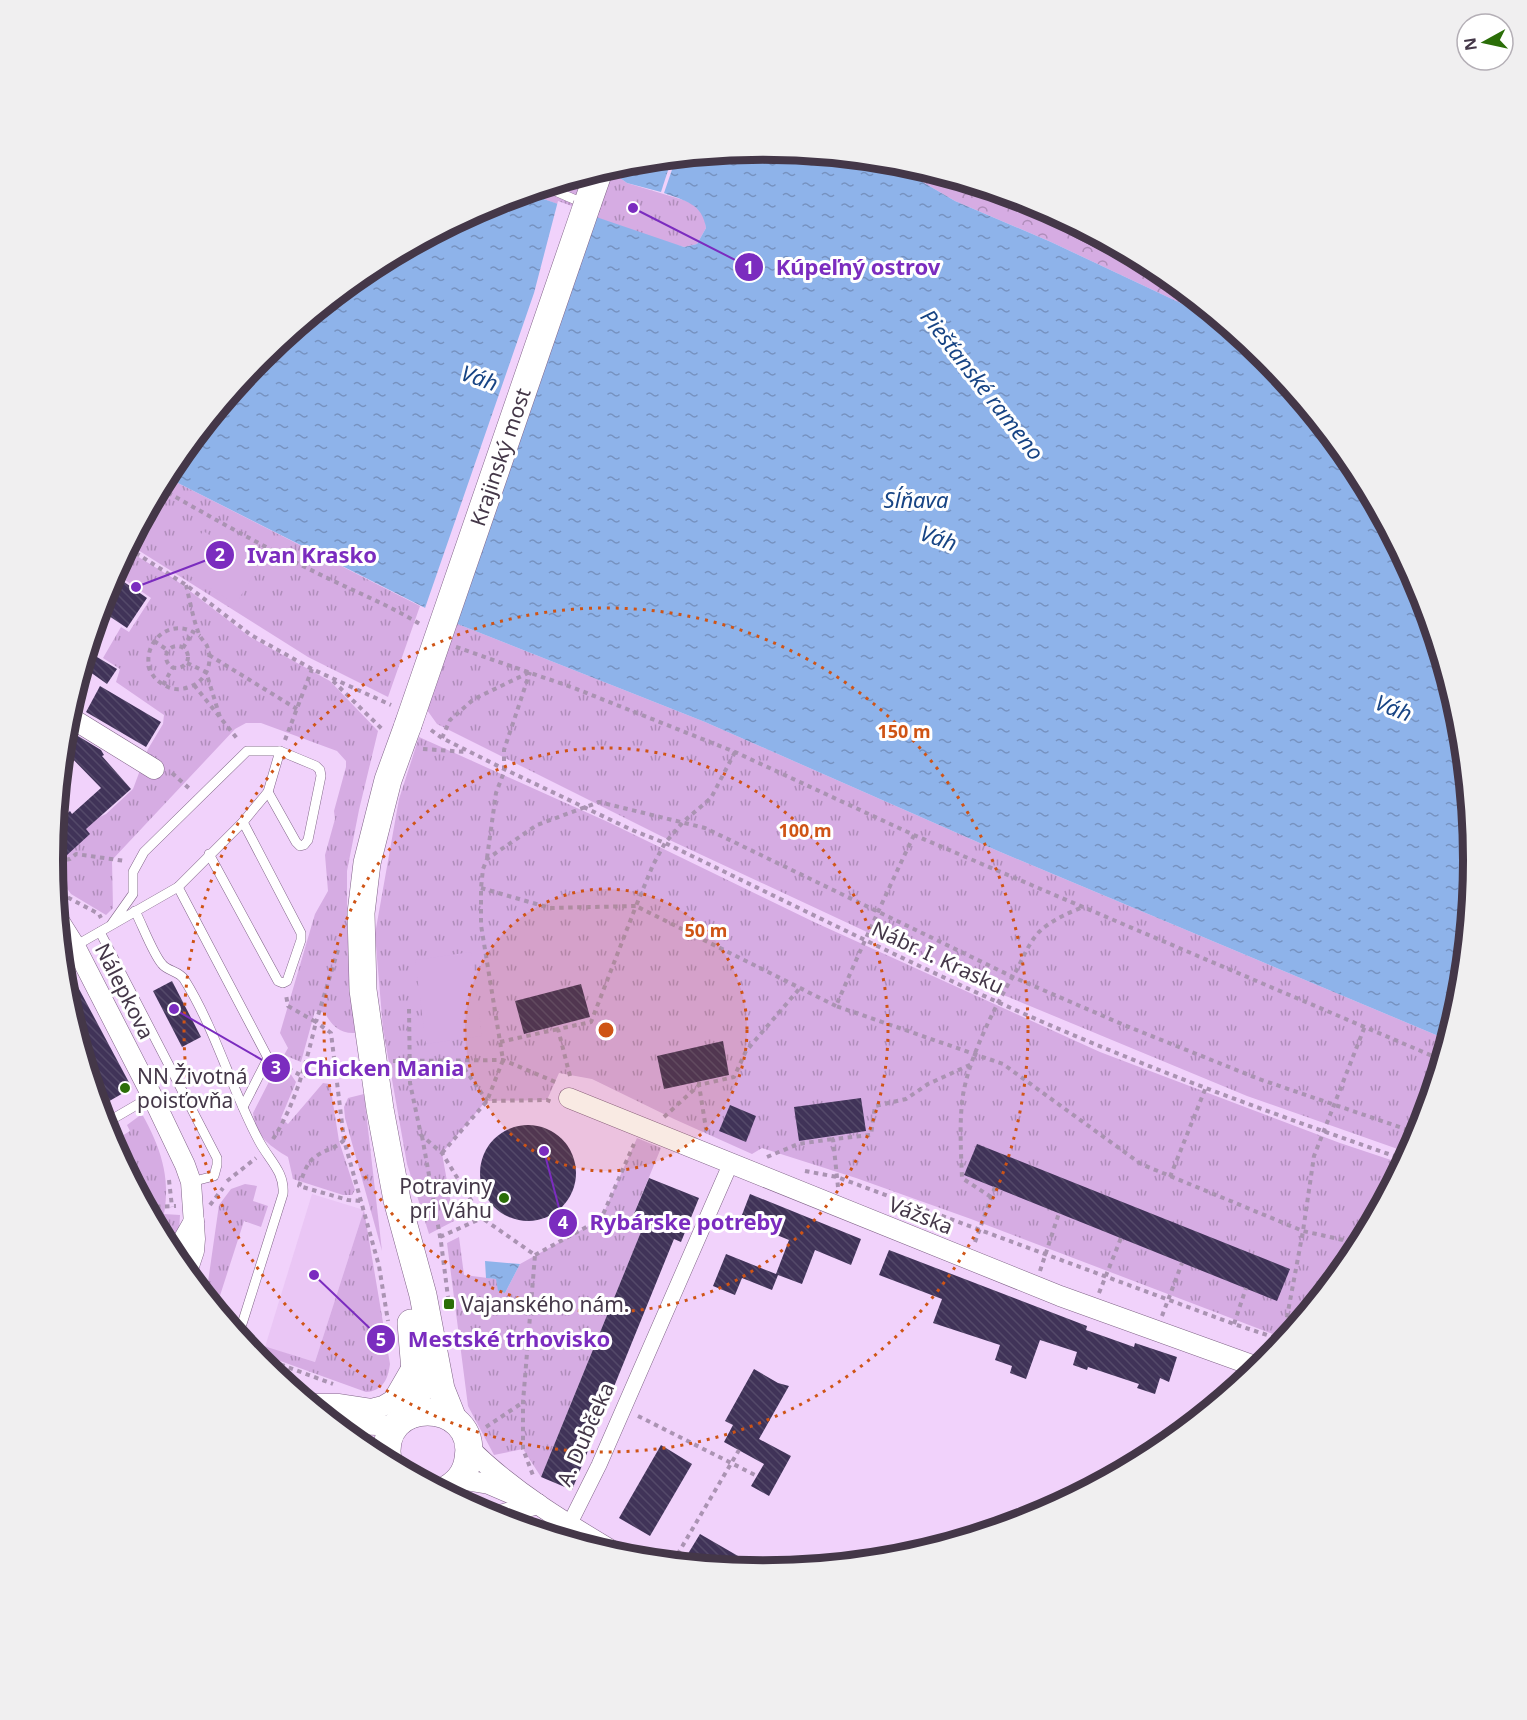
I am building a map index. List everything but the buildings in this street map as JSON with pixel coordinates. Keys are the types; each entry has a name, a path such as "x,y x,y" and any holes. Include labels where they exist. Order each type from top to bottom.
{"main road":[{"name":"Krajinský most","path":"397,1200 366,1020 361,938 364,885 372,839 388,780 577,200 591,181"},
{"path":"387,1451 387,1445 417,1395 416,1360 397,1200"},
{"path":"397,1200 423,1295 441,1389 453,1419 474,1440 467,1465 453,1487"},
{"path":"403,1420 424,1411 432,1411 453,1419"}],"street":[{"path":"76,721 154,769"},
{"name":"Nálepkova","path":"67,933 152,1096 185,1165 190,1182 195,1239 190,1262"},
{"name":"Vážska","path":"571,1093 730,1165 1035,1286 1249,1364"},
{"name":"A. Dubčeka","path":"569,1525 623,1409 730,1165"},
{"path":"179,1246 193,1214"},
{"path":"323,1404 371,1409 383,1406 393,1400 416,1360"},
{"path":"342,1420 357,1424 403,1420"},
{"name":"A. Dubčeka","path":"474,1440 491,1470 593,1540"},
{"name":"A. Dubčeka","path":"454,1488 489,1484 538,1504"},
{"path":"509,1512 538,1504"}],"lane":[{"path":"556,191 577,200"},
{"path":"111,925 133,894 133,872 144,852 247,751 280,751 316,766 320,770 321,776 308,840 304,845 300,846 296,842 268,792"},
{"path":"75,946 178,886 243,822 268,792 280,751"},
{"path":"209,854 278,981 283,983 286,981 301,940 301,933 243,822"},
{"path":"178,886 268,1058 243,1107"},
{"path":"135,911 162,966 183,976 216,1041 243,1107 284,1184 283,1194 242,1323"},
{"path":"100,932 217,1158 214,1176 190,1182"},
{"path":"113,1119 152,1096"}],"path":[{"path":"168,492 316,573 402,613 428,630"},
{"name":"Nábr. I. Krasku","path":"134,552 186,585 251,635 330,678 441,751 470,752"},
{"path":"186,585 200,636 209,655 206,672 221,719"},
{"path":"200,636 193,631 176,628 167,630 154,641 149,650 148,660 155,678 163,685 178,689 194,686 206,672"},
{"path":"183,648 193,631"},
{"path":"154,641 169,651"},
{"path":"177,646 183,648 187,653 187,663 179,668 172,667 166,658 169,651 177,646"},
{"path":"455,647 530,672 735,752 914,835 1435,1057"},
{"path":"209,655 297,709"},
{"path":"187,663 206,672"},
{"path":"163,685 172,667"},
{"path":"280,751 311,669"},
{"path":"442,738 450,720 474,699 530,672"},
{"path":"442,1153 486,1101 503,1060 481,925 481,888 496,793 504,769 504,750 530,672"},
{"name":"Nábr. I. Krasku","path":"330,678 406,730 433,733 504,769 998,1002 1128,1058 1206,1087 1246,1105 1398,1157"},
{"path":"194,686 247,751"},
{"path":"500,1042 558,1027 591,1022 636,906 665,843 683,822 711,798 735,752"},
{"path":"154,769 164,779 171,772 199,797"},
{"path":"487,859 537,825 599,802 705,828 1013,977 1260,1079 1410,1131"},
{"path":"836,1006 864,939 879,912 914,835"},
{"path":"63,858 70,859 76,854 138,863"},
{"path":"481,888 550,908 636,906 667,925 836,1006 1003,1064 1142,1164 1303,1232 1350,1242"},
{"path":"991,1197 962,1178 960,1128 963,1094 998,1002 1022,958 1039,932 1065,914 1083,908"},
{"path":"283,983 288,1006 331,1033 344,1140 379,1266 390,1330"},
{"path":"657,1124 699,1084 734,1077 746,1051 800,988"},
{"path":"409,1009 410,1083 422,1135 449,1304"},
{"path":"228,1180 265,1150 284,1121 303,1076 316,1022"},
{"path":"1285,1328 1303,1232 1314,1156 1365,1026"},
{"path":"558,1027 571,1093"},
{"path":"268,1058 303,1076 356,1066"},
{"path":"389,1061 503,1060"},
{"path":"459,1061 486,1101"},
{"path":"767,1157 798,1144 871,1135 874,1106 906,1099 928,1084 973,1063"},
{"path":"699,1084 709,1144"},
{"path":"1170,1177 1206,1087"},
{"path":"422,1135 442,1153 482,1218 535,1255"},
{"path":"535,1255 602,1219 637,1138"},
{"path":"833,1138 837,1177 1274,1339"},
{"path":"344,1140 337,1147 315,1157 306,1168 299,1186 348,1200 361,1201"},
{"path":"968,1259 994,1187"},
{"path":"156,1208 193,1214"},
{"path":"1035,1286 1059,1213"},
{"path":"440,1237 482,1218"},
{"path":"1094,1308 1121,1238"},
{"path":"528,1481 537,1486 523,1449 523,1402 535,1255"},
{"path":"1157,1331 1182,1263"},
{"path":"1234,1324 1246,1288"},
{"path":"276,1363 341,1387"},
{"path":"474,1440 523,1402"},
{"path":"623,1409 757,1476"},
{"path":"677,1555 739,1450"}],"shaded area":[{"path":"312,1194 364,1210 315,1362 265,1347"}],"green space":[{"path":"616,175 627,183 690,202 704,215 706,228 697,244 684,247 538,197"},
{"path":"911,176 989,197 1073,232 1114,253 1200,312 1051,242 955,201"},
{"path":"175,481 420,606 388,697 308,657 136,549"},
{"path":"203,531 259,565 236,604 179,569"},
{"path":"133,554 173,578 250,637 330,681 378,731 347,871 347,929 355,1033 340,1030 333,1025 325,1013 315,1011 301,1062 284,1055 288,1048 280,1033 315,914 328,891 325,855 346,767 346,761 337,751 261,723 246,723 235,729 112,860 113,908 106,915 71,894 64,884 64,834 106,814 133,789 148,749 163,724 164,715 116,682 120,669 103,658 121,627 129,632 151,598 122,578"},
{"path":"455,623 705,722 998,851 1441,1037 1411,1128 1401,1150 1247,1096 989,989 661,836 437,724 427,710"},
{"path":"419,737 608,822 814,922 1100,1052 1340,1143 1396,1162 1346,1249 1319,1286 1277,1336 971,1219 856,1178 762,1148 752,1154 592,1079 559,1073 547,1100 486,1101 442,1153 454,1221 429,1234 407,1164 383,1029 375,934 399,799"},
{"path":"471,952 482,1036 426,1044 415,960"},
{"path":"277,1066 290,1073 296,1082 281,1118 288,1124 323,1083 330,1084 339,1141 355,1190 352,1195 343,1195 293,1179 288,1157 264,1140 260,1134 253,1113"},
{"path":"364,1094 382,1251 345,1118 344,1107 348,1098"},
{"path":"142,1114 154,1138 165,1175 164,1214 180,1215 179,1231 175,1240 135,1170 120,1137 130,1131 127,1125"},
{"path":"637,1138 661,1148 631,1221 643,1227 541,1477 523,1449 494,1455 468,1406 447,1243 459,1237 464,1275 496,1279 505,1293 520,1264 601,1219"},
{"path":"245,1184 257,1186 253,1201 268,1206 261,1227 244,1221 219,1299 209,1287 208,1282 219,1205 231,1189"},
{"path":"364,1210 390,1364 388,1375 381,1387 366,1392 271,1357 258,1344 315,1362"}],"water":[{"name":"Sĺňava","path":"718,161 809,161 855,165 911,176 955,201 1051,242 1200,312 1259,365 1290,398 1346,471 1392,550 1427,635 1451,723 1463,814 1463,906 1451,997 1441,1037 998,851 705,722 455,623 175,481 208,434 268,365 337,304 413,253 495,213 538,197 684,247 697,244 706,228 701,213 691,204 664,193 674,165"},
{"path":"670,165 661,192 627,183 616,175"},
{"path":"485,1261 520,1264 505,1293 498,1291 496,1279 486,1278"}],"pier":[{"path":"558,201 594,214 452,625 424,611 534,293"}],"place":[{"name":"Kúpeľný ostrov","path":"633,208"},
{"name":"Ivan Krasko","path":"136,587"},
{"name":"Chicken Mania","path":"174,1009"},
{"name":"NN Životná poisťovňa","path":"125,1088"},
{"name":"Rybárske potreby","path":"544,1151"},
{"name":"Potraviny pri Váhu","path":"504,1198"},
{"name":"Mestské trhovisko","path":"314,1275"},
{"name":"Vajanského nám.","path":"449,1304"}],"water label":[{"name":"Váh","path":"480,377"},
{"name":"Piešťanské rameno","path":"983,384"},
{"name":"Váh","path":"939,537"},
{"name":"Váh","path":"1394,707"}]}
